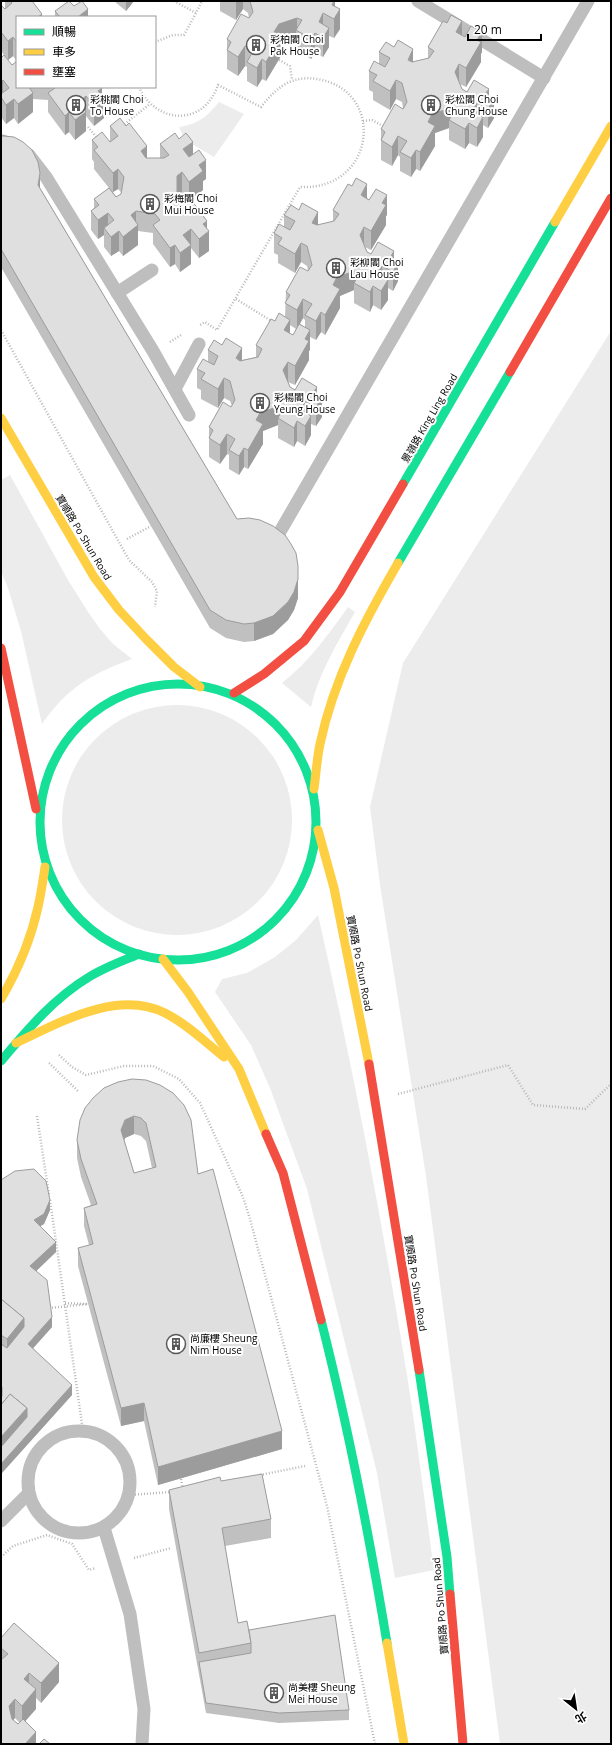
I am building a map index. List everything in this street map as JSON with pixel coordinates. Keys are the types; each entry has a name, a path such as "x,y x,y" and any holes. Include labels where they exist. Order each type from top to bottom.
{"main road":[{"name":"景嶺路 King Ling Road","path":"234,693 264,674 304,641 340,592 611,126"},
{"path":"1,648 38,820 40,844 45,867 59,896 80,921 106,941 139,954 163,959 204,956 227,949 248,938 269,924 286,908 299,888 311,863 318,830 314,789 320,744 336,688 347,659 372,608 611,198"},
{"name":"寶順路 Po Shun Road","path":"1,418 94,578 119,610 146,639 174,667 200,687"},
{"path":"38,820 41,795 48,771 60,749 75,729 94,712 115,699 138,690 163,686 200,687 234,693 266,715 284,734 300,755 314,789"},
{"name":"寶順路 Po Shun Road","path":"318,830 334,888 375,1094 425,1407 447,1557 463,1744"},
{"path":"1,999 10,984 25,949 37,913 45,867"},
{"path":"1,1061 56,1001 80,983 102,970 139,954"},
{"path":"163,959 192,997 240,1070 283,1173 342,1399 377,1583 404,1744"},
{"path":"16,1043 72,1018 101,1008 136,1006 154,1009 166,1014 186,1027 240,1070"}],"lane":[{"path":"418,1 544,78"},
{"path":"274,542 588,1"},
{"path":"1,141 29,155 46,177 154,351 189,415"},
{"path":"117,293 152,270"},
{"path":"175,389 199,344"},
{"path":"83,1431 98,1434 111,1442 121,1452 128,1465 131,1480 130,1495 124,1508 115,1519 104,1528 88,1533 73,1533 58,1529 44,1520 35,1508 29,1494 29,1472 32,1462 41,1449 53,1438 68,1432 83,1431"},
{"path":"1,1521 29,1494"},
{"path":"104,1528 130,1614 144,1709 142,1744"}],"path":[{"path":"174,1 196,13"},
{"path":"156,42 173,35 184,35 202,1"},
{"path":"279,60 290,66 292,80"},
{"path":"140,88 144,97 157,110 177,116 197,112 205,106 213,97 218,85 260,107 272,92 292,80 310,78 328,81 346,92 357,106 363,121 363,144 354,164 340,178 330,183 319,186 300,187 217,330 205,322 198,326"},
{"path":"119,128 150,104"},
{"path":"363,121 372,120 389,129"},
{"path":"88,127 100,142"},
{"path":"236,299 279,326"},
{"path":"1,330 115,535 130,560 152,582 157,591 155,607"},
{"path":"154,351 185,333"},
{"path":"127,539 151,526"},
{"path":"59,1055 72,1067 86,1074 124,1066 153,1066 179,1079 200,1103 243,1197 250,1219 327,1506 375,1744"},
{"path":"49,1063 78,1091"},
{"path":"398,1094 508,1065 533,1105 585,1109 611,1084"},
{"path":"37,1116 83,1431"},
{"path":"43,1308 88,1304 65,1304"},
{"path":"259,1476 305,1466"},
{"path":"181,1480 183,1491"},
{"path":"130,1495 176,1492"},
{"path":"1,1557 13,1546 47,1535 72,1544 89,1570"}],"shaded area":[{"path":"219,102 244,114 214,157 185,140 179,127 192,124 202,119"},
{"path":"611,331 611,1744 500,1744 426,1176 380,885 370,807 403,663"},
{"path":"10,475 68,580 88,612 113,644 132,659 104,670 81,683 61,700 42,724 21,631 8,588 1,571 1,480"},
{"path":"348,607 355,612 324,669 314,694 311,707 282,683 310,657 326,638"},
{"path":"177,705 210,710 221,714 250,731 266,747 278,766 287,787 292,820 287,853 283,864 266,893 250,909 231,921 210,930 177,935 144,930 133,926 104,909 88,893 76,874 67,853 62,820 67,787 71,776 88,747 104,731 123,719 144,710"},
{"path":"318,915 355,1087 387,1260 411,1399 434,1570 395,1578 377,1473 307,1189 270,1088 251,1045 215,992 222,979 247,973 275,957 296,940"}],"building":[{"path":"10,1 32,1 42,14 39,16 16,16 16,41 13,37 8,41 1,32 1,5 5,9 12,3"},
{"path":"69,1 74,6 82,1 88,9 79,16 59,16 55,11"},
{"path":"250,1 334,1 332,5 340,9 334,19 323,13 319,22 329,28 323,38 315,33 311,39 296,30 302,20 297,18 279,24 274,32 281,36 266,62 262,59 257,68 247,62 253,51 245,46 238,57 227,50 231,42 227,39 241,14 249,18 253,12"},
{"name":"彩松閣 Choi Chung House","path":"451,15 462,21 456,32 465,37 471,26 482,32 477,40 481,42 466,68 459,64 455,72 462,89 467,92 474,80 489,89 485,94 494,99 488,109 477,103 472,111 483,117 477,128 469,123 465,129 449,120 455,110 451,108 432,114 428,122 435,126 420,152 416,150 411,158 400,152 407,141 398,136 392,147 381,140 385,132 381,129 395,104 403,109 407,102 402,83 396,80 390,91 373,81 377,75 369,71 374,61 385,67 390,58 379,52 386,42 394,47 398,40 413,49 408,60 412,62 429,58 434,51 428,47 443,21 447,23"},
{"path":"4,55 12,65 16,62 16,88 30,88 33,93 18,104 14,99 6,105 1,97 1,94 9,88 3,80 1,82 1,58"},
{"path":"55,88 102,88 98,91 104,99 94,106 86,96 79,102 86,112 75,120 69,112 65,116 48,93"},
{"name":"彩梅閣 Choi Mui House","path":"120,118 126,126 129,123 147,146 141,151 146,158 164,158 169,155 160,144 175,133 179,139 186,133 193,142 183,149 189,157 199,150 206,160 199,165 203,171 189,182 182,172 177,176 177,195 182,202 189,197 207,221 203,224 209,231 199,239 191,229 183,235 191,245 180,253 175,245 170,248 153,225 160,220 155,214 136,211 131,215 138,225 123,237 119,231 111,237 104,228 114,220 108,213 98,220 91,211 99,205 94,199 109,188 116,197 121,194 124,177 118,169 113,173 94,150 98,147 92,140 102,132 110,142 118,136 110,126"},
{"path":"1,136 14,137 23,142 32,150 38,162 40,173 38,185 237,519 249,518 260,520 273,526 285,535 291,544 296,553 298,579 294,592 288,602 273,616 254,623 244,624 226,620 210,610 1,249"},
{"name":"彩柳閣 Choi Lau House","path":"356,178 367,184 361,195 369,200 376,189 387,195 382,203 386,205 371,231 364,227 360,235 367,252 371,254 378,242 394,251 390,258 398,262 393,272 382,266 377,274 388,280 381,291 373,286 370,292 354,283 360,273 355,271 337,277 333,285 340,289 325,315 321,312 316,321 305,315 312,304 303,299 297,310 285,303 290,295 286,292 300,267 308,271 312,265 307,246 301,243 295,254 278,244 282,238 274,233 279,224 290,230 295,221 284,215 291,205 299,210 302,203 318,212 312,223 317,225 334,221 339,214 333,210 348,184 352,186"},
{"name":"彩楊閣 Choi Yeung House","path":"279,313 290,320 284,330 293,335 299,324 310,330 305,339 309,341 295,366 288,362 283,370 290,387 295,390 302,378 317,387 313,393 322,397 316,407 305,401 301,410 311,416 305,426 297,421 294,428 278,418 283,409 279,406 260,413 256,420 263,424 248,450 244,448 239,456 229,450 235,439 227,434 220,445 209,438 213,430 209,427 223,402 231,407 235,400 230,381 224,378 218,389 201,379 205,373 197,369 203,359 214,365 218,356 208,350 214,340 222,345 226,338 242,348 236,358 240,361 258,357 262,349 256,345 271,319 275,321"},
{"name":"尚廉樓 Sheung Nim House","path":"132,1079 146,1080 160,1085 173,1093 184,1105 191,1120 198,1174 213,1169 282,1431 158,1467 144,1403 121,1408 78,1248 93,1244 84,1208 97,1204 81,1159 77,1140 80,1120 85,1108 93,1098 104,1088 118,1082","holes":["134,1116 141,1118 146,1123 156,1167 134,1173 121,1130 125,1120"]},
{"path":"34,1169 46,1181 50,1200 44,1214 34,1220 56,1242 30,1266 47,1280 52,1317 28,1344 72,1385 1,1464 1,1447 27,1417 27,1408 10,1394 1,1405 1,1344 7,1348 24,1327 24,1318 1,1299 1,1180 15,1171"},
{"path":"1,1299 24,1318 7,1339 1,1335"},
{"path":"10,1394 27,1408 1,1437 1,1405"},
{"path":"262,1474 271,1519 222,1528 238,1623 247,1621 251,1643 199,1653 169,1490 220,1477 221,1481"},
{"name":"尚美樓 Sheung Mei House","path":"335,1615 349,1710 279,1713 206,1703 199,1662 251,1653 249,1630"},
{"path":"14,1623 59,1663 41,1683 29,1673 24,1679 36,1689 22,1706 15,1699 9,1706 12,1719 18,1724 23,1719 36,1732 26,1743 27,1744 1,1744 1,1658 2,1659 8,1654 1,1648 1,1638"},
{"path":"44,1739 50,1744 39,1744"}],"traffic: fast":[{"path":"403,484 555,222"},
{"path":"398,563 510,372"},
{"path":"178,684 205,687 231,694 255,707 276,724 293,745 306,769 313,795 316,822 313,849 306,875 293,899 276,920 255,937 231,950 205,957 178,960 151,957 125,950 101,937 80,920 63,899 50,875 43,849 40,822 43,795 50,769 63,745 80,724 101,707 125,694 151,687 178,684"},
{"path":"1,1061 31,1026 76,985 95,973 139,954"},
{"path":"321,1320 357,1480 387,1643"},
{"path":"419,1370 447,1557 450,1594"}],"traffic: slow":[{"path":"555,222 611,126"},
{"path":"1,418 94,577 119,610 146,639 174,667 200,687"},
{"path":"314,789 320,744 333,696 352,650 398,563"},
{"path":"318,830 334,888 369,1064"},
{"path":"1,999 13,977 28,943 39,902 45,867"},
{"path":"163,959 188,992 239,1069 266,1134"},
{"path":"16,1043 69,1018 108,1007 128,1005 147,1007 173,1017 224,1057"},
{"path":"387,1643 404,1744"}],"traffic: jam":[{"path":"510,372 611,198"},
{"path":"234,693 264,674 304,641 340,592 403,484"},
{"path":"1,648 36,809"},
{"path":"369,1064 419,1370"},
{"path":"266,1134 283,1173 321,1320"},
{"path":"450,1594 463,1744"}],"place":[{"name":"彩柏閣 Choi Pak House","path":"256,45"},
{"name":"彩桃閣 Choi To House","path":"76,105"},
{"name":"彩松閣 Choi Chung House","path":"431,105"},
{"name":"彩梅閣 Choi Mui House","path":"150,204"},
{"name":"彩柳閣 Choi Lau House","path":"336,268"},
{"name":"彩楊閣 Choi Yeung House","path":"260,403"},
{"name":"尚廉樓 Sheung Nim House","path":"176,1344"},
{"name":"尚美樓 Sheung Mei House","path":"274,1693"}]}
